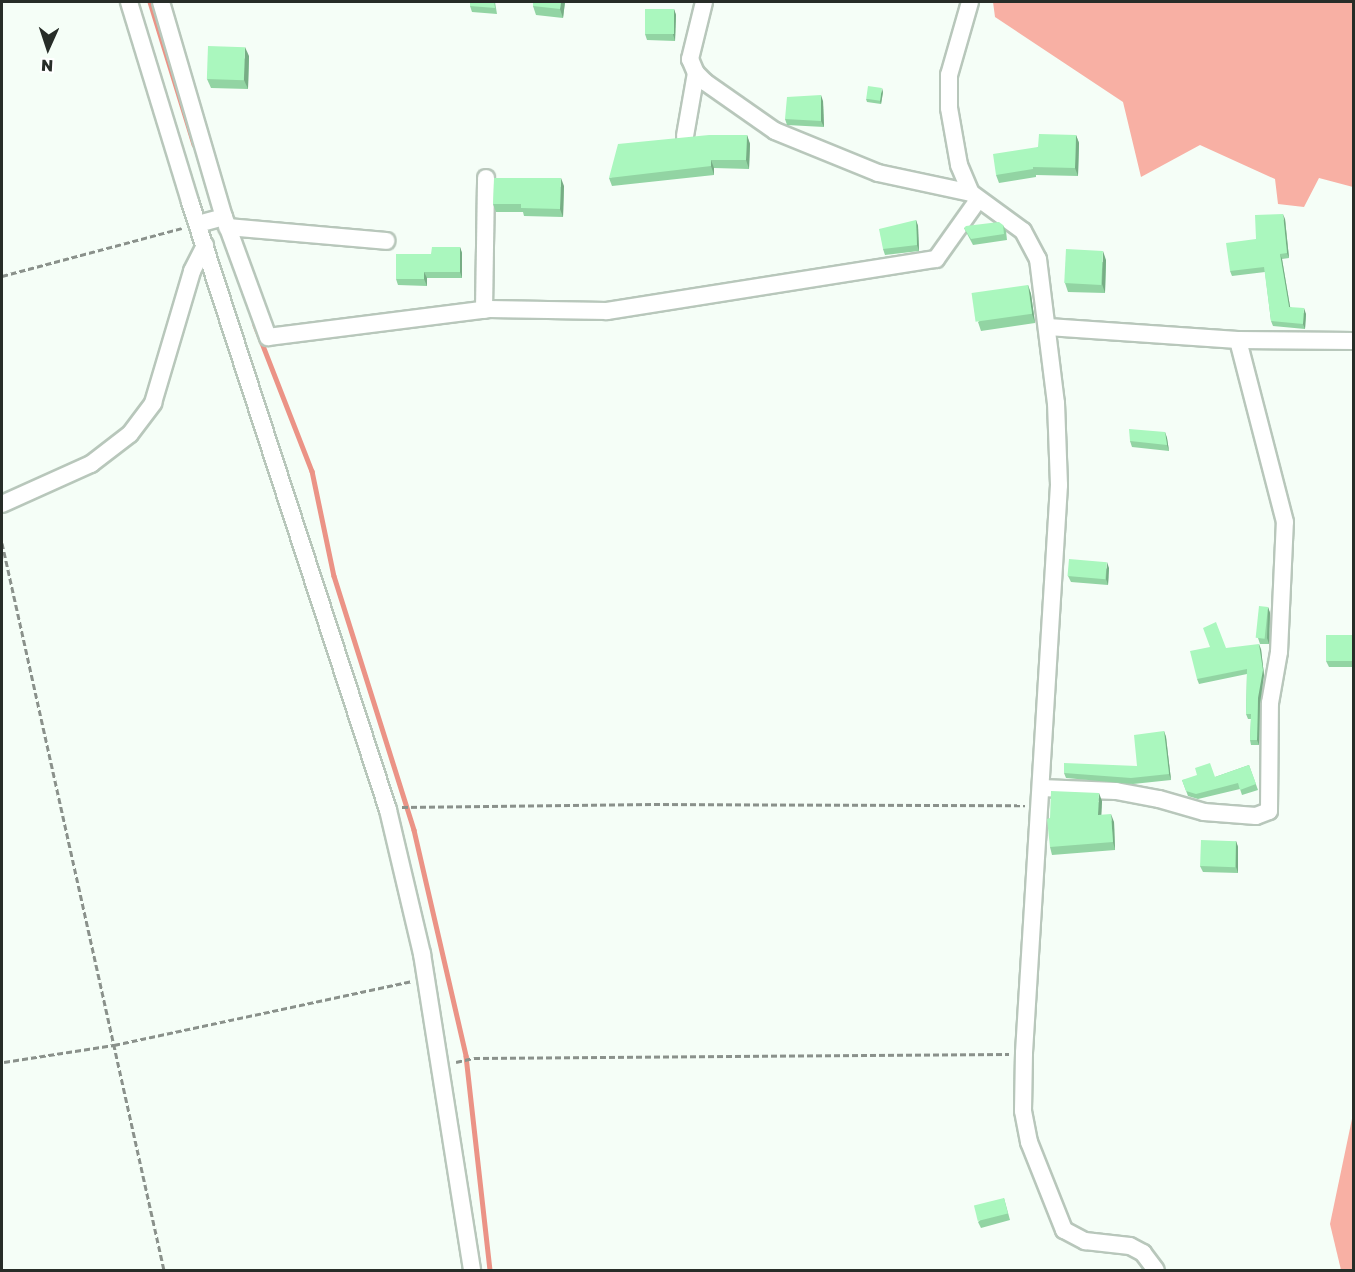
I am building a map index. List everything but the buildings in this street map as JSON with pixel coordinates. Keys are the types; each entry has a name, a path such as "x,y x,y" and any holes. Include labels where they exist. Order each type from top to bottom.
{"street":[{"path":"129,2 216,221 268,337 484,303 607,311 936,259 975,196"},
{"path":"2,504 92,464 130,434 153,403 192,271 216,221 161,2"},
{"path":"704,2 690,59 696,73 705,82 775,131 879,173 975,196 1023,231 1038,259 1056,403 1059,485 1024,1053 1023,1111 1029,1142 1064,1230 1085,1241 1130,1246 1143,1253 1156,1270"},
{"path":"970,2 959,32 948,75 949,108 959,165 975,196"},
{"path":"685,136 696,73"},
{"path":"484,303 486,178"},
{"path":"216,221 386,241"},
{"path":"205,245 388,810 408,887 425,978 472,1270"},
{"path":"1048,327 1238,340 1353,341"},
{"path":"1040,796 1116,790 1204,812 1256,816 1269,812 1270,703 1279,652 1285,522 1238,340"}],"path":[{"path":"2,276 216,221"},
{"path":"2,543 164,1270"},
{"path":"403,807 1040,796"},
{"path":"4,1062 114,1045 425,978"},
{"path":"458,1062 474,1058 1024,1053"}],"shaded area":[{"path":"993,2 1353,2 1353,187 1319,178 1304,207 1278,204 1275,179 1200,145 1141,177 1123,102 995,17"},
{"path":"1353,1114 1353,1270 1341,1270 1330,1224"}],"waterway":[{"path":"150,2 194,144"},
{"path":"255,325 312,471 334,576 414,830 466,1056 490,1270"}]}
